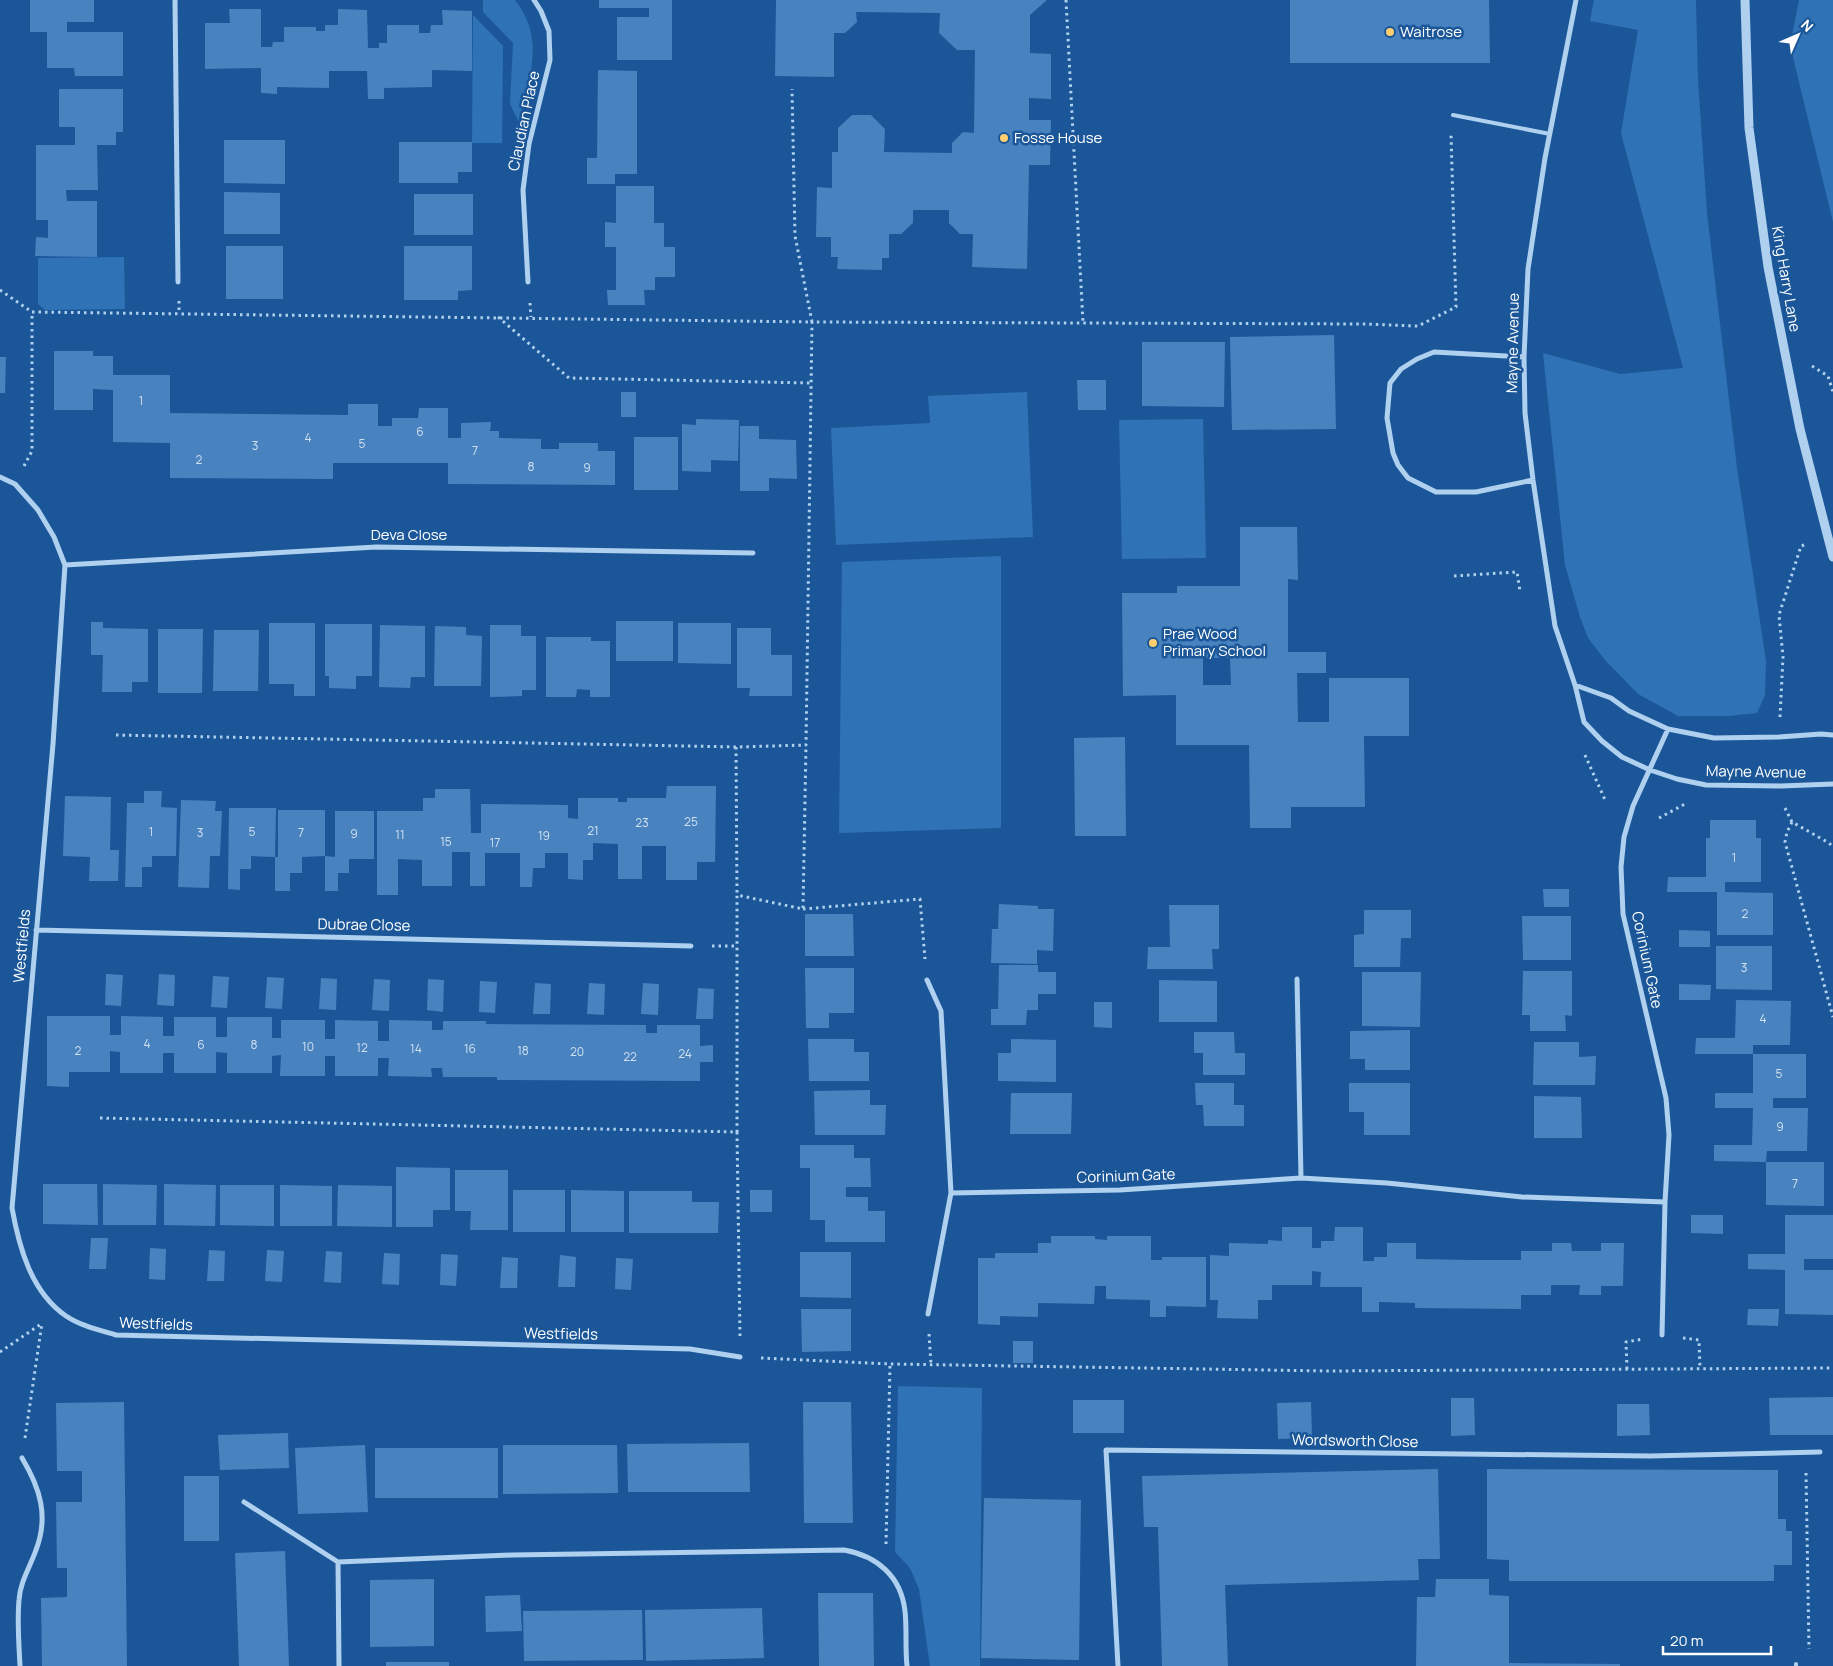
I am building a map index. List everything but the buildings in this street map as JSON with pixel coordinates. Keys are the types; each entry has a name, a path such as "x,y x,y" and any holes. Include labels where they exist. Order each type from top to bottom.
{"street":[{"path":"175,0 178,282"},
{"name":"Claudian Place","path":"528,282 523,190 529,144 550,60 549,31 541,11 534,0"},
{"name":"Mayne Avenue","path":"1576,0 1550,134 1528,269 1524,357 1525,413 1532,480 1555,626 1575,685 1584,722 1602,741 1622,757 1650,770 1678,779 1706,785 1781,786 1833,784"},
{"name":"King Harry Lane","path":"1745,0 1749,128 1768,267 1800,429 1833,557"},
{"path":"1524,357 1434,352 1417,359 1401,369 1390,383 1387,418 1393,453 1398,464 1408,478 1436,492 1476,492 1532,480"},
{"name":"Westfields","path":"0,477 15,484 38,510 50,530 65,565 53,744 12,1208 17,1236 27,1265 44,1296 66,1316 91,1328 116,1336 690,1349 740,1357"},
{"name":"Deva Close","path":"65,565 376,547 754,553"},
{"path":"1575,685 1611,698 1629,711 1668,729 1714,738 1821,734 1833,736"},
{"name":"Corinium Gate","path":"1662,1335 1664,1202 1669,1135 1666,1098 1623,914 1621,867 1624,837 1633,806 1668,729"},
{"name":"Dubrae Close","path":"36,930 691,946"},
{"path":"1297,979 1301,1178"},
{"path":"927,980 941,1011 952,1193 928,1314"},
{"name":"Corinium Gate","path":"952,1193 1120,1190 1301,1178 1387,1183 1522,1196 1664,1202"},
{"name":"Wordsworth Close","path":"1118,1666 1106,1450 1650,1456 1820,1452"},
{"path":"20,1666 19,1600 24,1576 41,1532 42,1511 36,1485 22,1458"},
{"path":"244,1502 338,1562 512,1555 844,1550 860,1553 871,1558 885,1569 895,1580 902,1594 905,1611 907,1666"},
{"path":"338,1562 339,1666"}],"lane":[{"path":"1453,115 1550,134"}],"path":[{"path":"1066,0 1083,323"},
{"path":"792,89 795,236 812,322 803,909"},
{"path":"0,290 32,312 812,322 1362,324 1418,326 1456,307 1450,144 1453,115"},
{"path":"15,484 32,452 32,312"},
{"path":"498,317 569,378 811,383"},
{"path":"1828,376 1833,392"},
{"path":"1779,737 1783,657 1779,615 1800,546 1828,539"},
{"path":"1454,576 1517,572 1520,591"},
{"path":"116,735 736,747 806,745"},
{"path":"736,747 737,1132 740,1357 890,1364 1328,1371 1833,1368"},
{"path":"1583,752 1606,802"},
{"path":"1792,822 1785,842 1833,1017"},
{"path":"737,895 803,909 920,899 927,980"},
{"path":"100,1118 737,1132"},
{"path":"928,1314 931,1364"},
{"path":"0,1352 42,1323 66,1316"},
{"path":"22,1458 42,1323"},
{"path":"885,1569 890,1364"},
{"path":"1796,1665 1810,1648 1806,1452"}],"shaded area":[{"path":"483,0 515,0 530,29 533,44 532,59 519,122 510,104 513,43 483,12"},
{"path":"1594,0 1696,0 1698,81 1707,213 1737,468 1766,661 1765,695 1757,713 1729,716 1678,716 1638,694 1605,660 1588,638 1565,565 1543,353 1620,374 1683,368 1621,133 1638,30 1590,21"},
{"path":"1799,0 1833,0 1833,222 1790,45"},
{"path":"473,15 503,46 502,143 472,143"},
{"path":"124,257 125,309 45,310 38,304 38,258"},
{"path":"1027,392 1033,537 836,545 831,428 930,423 928,396"},
{"path":"1203,419 1206,558 1122,559 1119,420"},
{"path":"1001,556 1001,828 839,833 842,562"},
{"path":"898,1386 982,1388 980,1666 930,1666 919,1589 910,1568 895,1552"}],"place":[{"name":"Waitrose","path":"1390,32"},
{"name":"Fosse House","path":"1004,138"},
{"name":"Prae Wood Primary School","path":"1153,643"}]}
